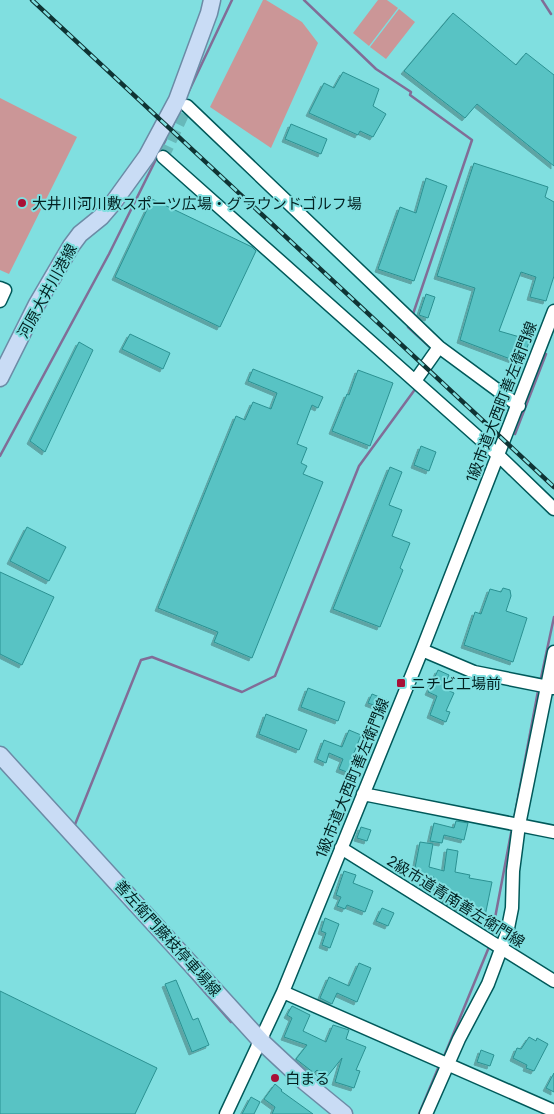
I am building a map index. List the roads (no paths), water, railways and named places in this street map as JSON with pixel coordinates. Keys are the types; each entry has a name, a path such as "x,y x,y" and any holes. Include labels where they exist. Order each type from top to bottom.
{"main road":[{"name":"河原大井川港線","path":"0,378 37,304 71,246 80,234 101,217 113,203 147,156 177,100 212,0"},
{"name":"善左衛門藤枝停車場線","path":"0,755 261,1040 305,1082 344,1114"}],"street":[{"path":"187,106 439,347 519,406"},
{"path":"163,156 498,455 554,509"},
{"path":"0,288 5,290 0,301"},
{"name":"1級市道大西町善左衛門線","path":"226,1114 283,992 422,650 519,406 554,311"},
{"path":"415,381 439,347"},
{"path":"422,650 474,672 550,687"},
{"path":"426,1114 443,1062 488,984 507,933 512,908 513,871 520,825 550,687 554,652"},
{"path":"363,794 554,832"},
{"name":"2級市道青南善左衛門線","path":"341,848 554,981"},
{"path":"283,992 554,1110"}],"waterway":[{"path":"188,93 232,0"},
{"path":"304,0 376,69 411,92 410,95 472,140 412,317"},
{"path":"542,0 551,14"},
{"path":"0,456 109,254 174,123"},
{"path":"409,324 408,327 432,349"},
{"path":"515,434 546,354"},
{"path":"74,827 141,660 152,657 242,692 275,676 359,466 416,388"},
{"path":"541,678 554,617"},
{"path":"514,819 538,691"},
{"path":"492,934 512,828"},
{"path":"443,1059 489,947"},
{"path":"180,964 231,1022"},
{"path":"419,1114 439,1066"}],"tunnel":[{"path":"163,157 187,106"}],"railway":[{"path":"32,0 554,487"}],"place":[{"name":"大井川河川敷スポーツ広場・グラウンドゴルフ場","path":"22,203"},
{"name":"ニチビ工場前","path":"401,683"},
{"name":"白まる","path":"275,1078"}]}
